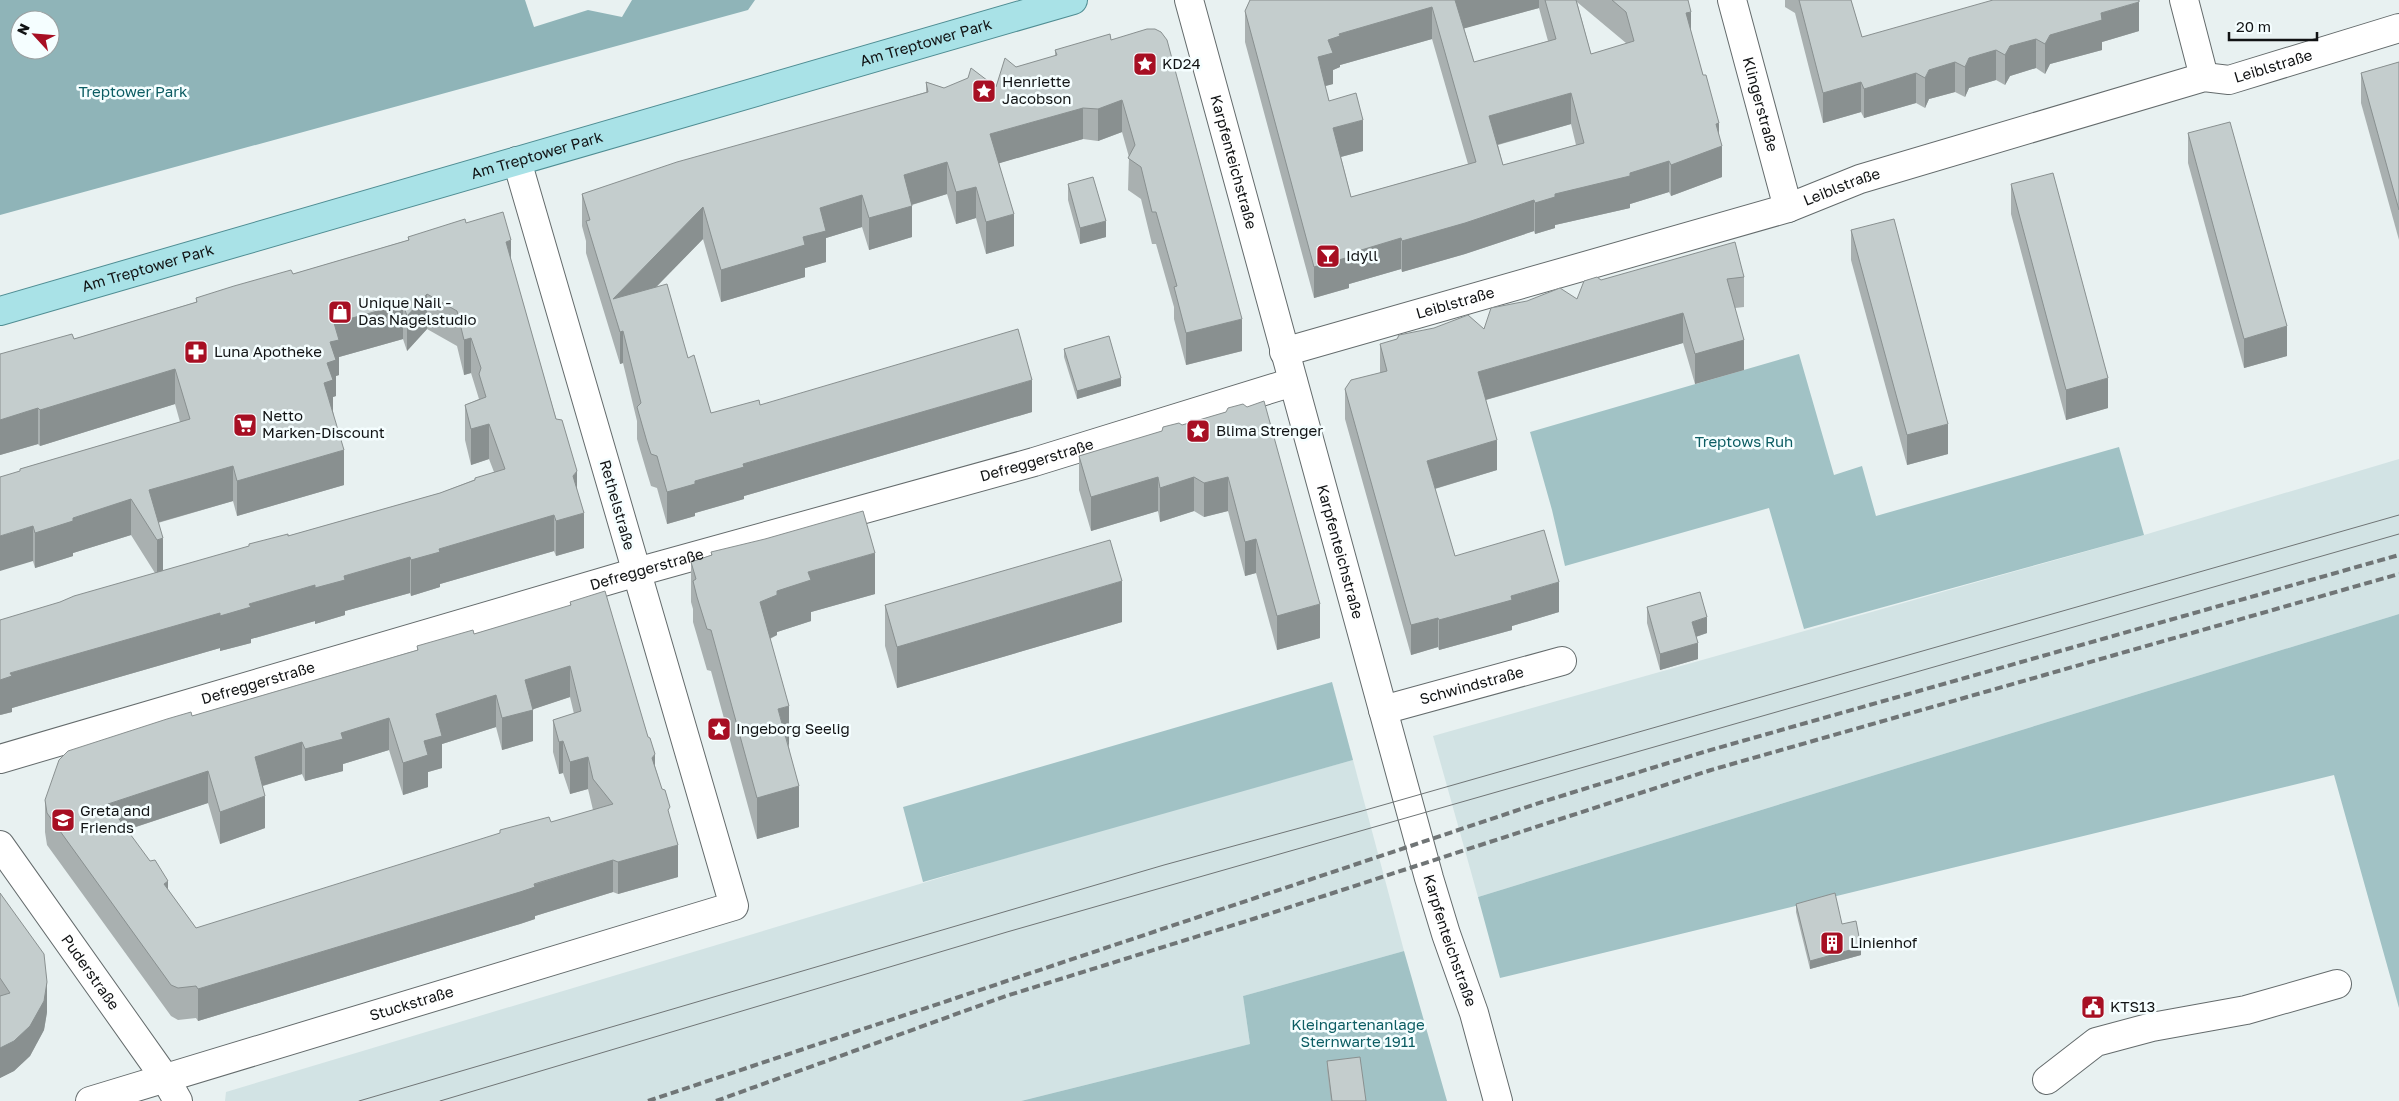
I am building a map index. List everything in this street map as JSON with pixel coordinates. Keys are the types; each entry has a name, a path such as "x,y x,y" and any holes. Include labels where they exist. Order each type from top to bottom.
{"main road":[{"name":"Am Treptower Park","path":"0,311 1073,0"}],"street":[{"name":"Karpfenteichstraße","path":"1189,0 1429,878 1446,934 1474,1013 1498,1101"},
{"name":"Klingerstraße","path":"1732,0 1788,208"},
{"path":"2184,0 2204,77"},
{"name":"Leiblstraße","path":"1284,352 1788,208 1860,179 2204,77 2229,80 2399,28"},
{"name":"Rethelstraße","path":"517,162 734,906"},
{"name":"Defreggerstraße","path":"0,759 637,572 1034,462 1293,382"},
{"name":"Schwindstraße","path":"1383,710 1562,661"},
{"name":"Puderstraße","path":"0,845 171,1089"},
{"name":"Stuckstraße","path":"90,1101 171,1089 734,906"},
{"path":"2047,1080 2096,1042 2152,1027 2246,1010 2337,984"}],"shaded area":[{"path":"2399,459 2399,614 1478,897 1433,736 2144,535"},
{"path":"1353,760 1404,951 1243,996 1250,1044 1021,1101 225,1101 226,1092 1100,830"}],"green space":[{"name":"Treptower Park","path":"0,0 525,0 534,27 588,10 622,17 632,0 755,0 748,10 0,215"},
{"name":"Treptows Ruh","path":"1799,354 1834,475 1862,466 1876,516 2119,447 2144,535 1804,629 1769,508 1565,566 1552,510 1530,432"},
{"path":"2399,614 2399,1008 2334,775 1500,978 1478,897"},
{"path":"1332,682 1353,760 923,882 903,807"},
{"name":"Kleingartenanlage Sternwarte 1911","path":"1404,951 1447,1101 1021,1101 1250,1044 1243,996"}],"building":[{"path":"1250,0 1455,0 1474,62 1556,39 1545,0 1576,0 1591,54 1634,41 1626,12 1612,0 1688,0 1691,12 1686,13 1703,75 1706,75 1719,123 1716,124 1722,146 1671,165 1669,161 1630,173 1630,176 1555,194 1555,197 1535,203 1534,200 1402,241 1401,238 1348,254 1349,257 1314,267 1245,11","holes":["1432,7 1476,162 1351,197 1333,128 1363,120 1356,93 1329,101 1318,57 1333,53 1328,40 1340,36 1339,34","1571,93 1584,143 1503,165 1489,116"]},
{"path":"1799,0 1851,0 1862,37 1993,0 2139,0 2139,2 2101,13 2102,20 2050,35 2045,44 2036,39 2010,46 2005,55 1996,50 1969,58 1965,67 1955,62 1929,70 1925,78 1916,73 1864,89 1861,82 1823,93"},
{"path":"1147,29 1155,29 1161,32 1167,40 1242,319 1186,333 1174,287 1177,286 1156,212 1152,212 1141,167 1128,158 1135,145 1122,100 1098,109 1083,108 990,134 1014,214 986,222 976,187 956,192 947,162 904,175 912,206 869,218 862,195 820,208 826,231 803,237 805,245 721,270 703,207 613,299 667,284 688,358 694,355 711,413 759,400 760,405 1018,329 1032,380 743,464 744,467 695,481 695,484 667,492 657,456 651,454 637,407 641,403 623,331 620,332 586,221 590,220 582,194 677,162 928,92 926,82 944,88 968,78 971,68 996,87 1005,58 1016,67 1057,55 1055,50 1110,34 1111,40"},
{"path":"2399,62 2399,210 2361,73"},
{"path":"2230,122 2287,326 2244,339 2188,133"},
{"path":"2053,173 2108,378 2066,390 2011,184"},
{"path":"1093,177 1106,221 1080,228 1068,184"},
{"path":"503,212 511,240 506,242 556,419 562,420 577,471 573,476 584,513 556,521 554,515 439,549 440,552 411,560 410,557 344,576 345,580 315,588 315,585 249,604 251,607 220,616 220,613 10,673 12,676 0,680 0,620 74,596 249,546 249,544 288,534 288,536 440,493 475,480 475,478 505,469 489,424 471,429 465,405 486,397 479,374 481,368 471,338 464,340 457,311 427,294 407,316 403,304 334,323 339,340 330,342 336,360 327,363 333,380 324,383 344,450 237,481 233,466 149,490 163,538 157,540 131,499 35,533 33,526 0,536 0,477 20,471 20,469 190,419 175,369 40,410 38,408 0,420 0,354 72,334 74,339 197,302 196,298 234,286 291,270 293,274 409,240 408,237 465,219 466,223"},
{"path":"1894,219 1948,424 1907,435 1851,230"},
{"path":"1735,242 1744,277 1727,279 1744,340 1695,354 1683,313 1478,372 1497,440 1427,461 1455,556 1544,530 1559,582 1511,596 1512,600 1439,620 1438,618 1411,625 1345,389 1351,380 1387,371 1380,344 1397,339 1399,335 1434,328 1468,315 1484,329 1491,308 1527,301 1560,288 1577,299 1584,281 1597,277 1601,280"},
{"path":"1109,336 1121,378 1077,391 1064,349"},
{"path":"1264,401 1320,604 1277,616 1256,539 1245,542 1228,477 1204,483 1194,477 1160,488 1158,477 1091,497 1079,456 1162,431 1163,427 1179,423 1182,425 1226,412 1228,408 1243,404 1247,407"},
{"path":"863,511 875,553 808,572 811,580 777,591 777,595 760,602 789,706 778,709 799,786 757,798 711,630 707,629 697,597 693,581 696,579 691,562 712,555 711,552 765,539"},
{"path":"1110,540 1122,581 897,647 885,605"},
{"path":"605,591 648,737 655,754 652,758 662,789 665,790 670,807 668,810 678,845 618,862 613,860 534,884 535,887 520,892 198,989 196,986 178,988 171,985 47,813 45,800 59,760 68,751 191,712 192,716 418,650 417,646 473,630 474,634 571,605 570,602","holes":["570,666 581,711 553,720 559,742 563,741 570,762 588,757 593,779 613,804 551,822 549,817 500,830 500,833 196,928 164,884 168,881 155,860 150,861 108,804 208,771 220,812 265,796 255,757 302,742 305,749 343,739 341,733 389,718 403,763 428,755 424,741 442,736 436,714 496,695 502,718 533,710 525,680"]},
{"path":"1700,592 1707,617 1692,622 1698,643 1660,654 1647,607"},
{"path":"0,893 44,954 47,982 44,1001 30,1026 14,1041 0,1048 0,996 10,993 0,978"},
{"name":"Linienhof","path":"1835,893 1842,924 1856,921 1861,947 1810,961 1796,904"},
{"path":"1360,1057 1366,1101 1332,1101 1327,1061"}],"tram line":[{"path":"359,1101 1164,865 1362,811 2399,515"},
{"path":"440,1101 1007,932 2399,534"}],"railway":[{"path":"648,1101 1545,801 1707,751 2399,555"},
{"path":"716,1101 1006,996 1253,919 1711,770 2399,574"}],"place":[{"name":"KD24","path":"1145,64"},
{"name":"Henriette Jacobson","path":"984,91"},
{"name":"Idyll","path":"1328,256"},
{"name":"Unique Nail - Das Nagelstudio","path":"340,312"},
{"name":"Luna Apotheke","path":"196,352"},
{"name":"Netto Marken-Discount","path":"245,425"},
{"name":"Blima Strenger","path":"1198,431"},
{"name":"Ingeborg Seelig","path":"719,729"},
{"name":"Greta and Friends","path":"63,820"},
{"name":"Linienhof","path":"1832,943"},
{"name":"KTS13","path":"2093,1007"}]}
